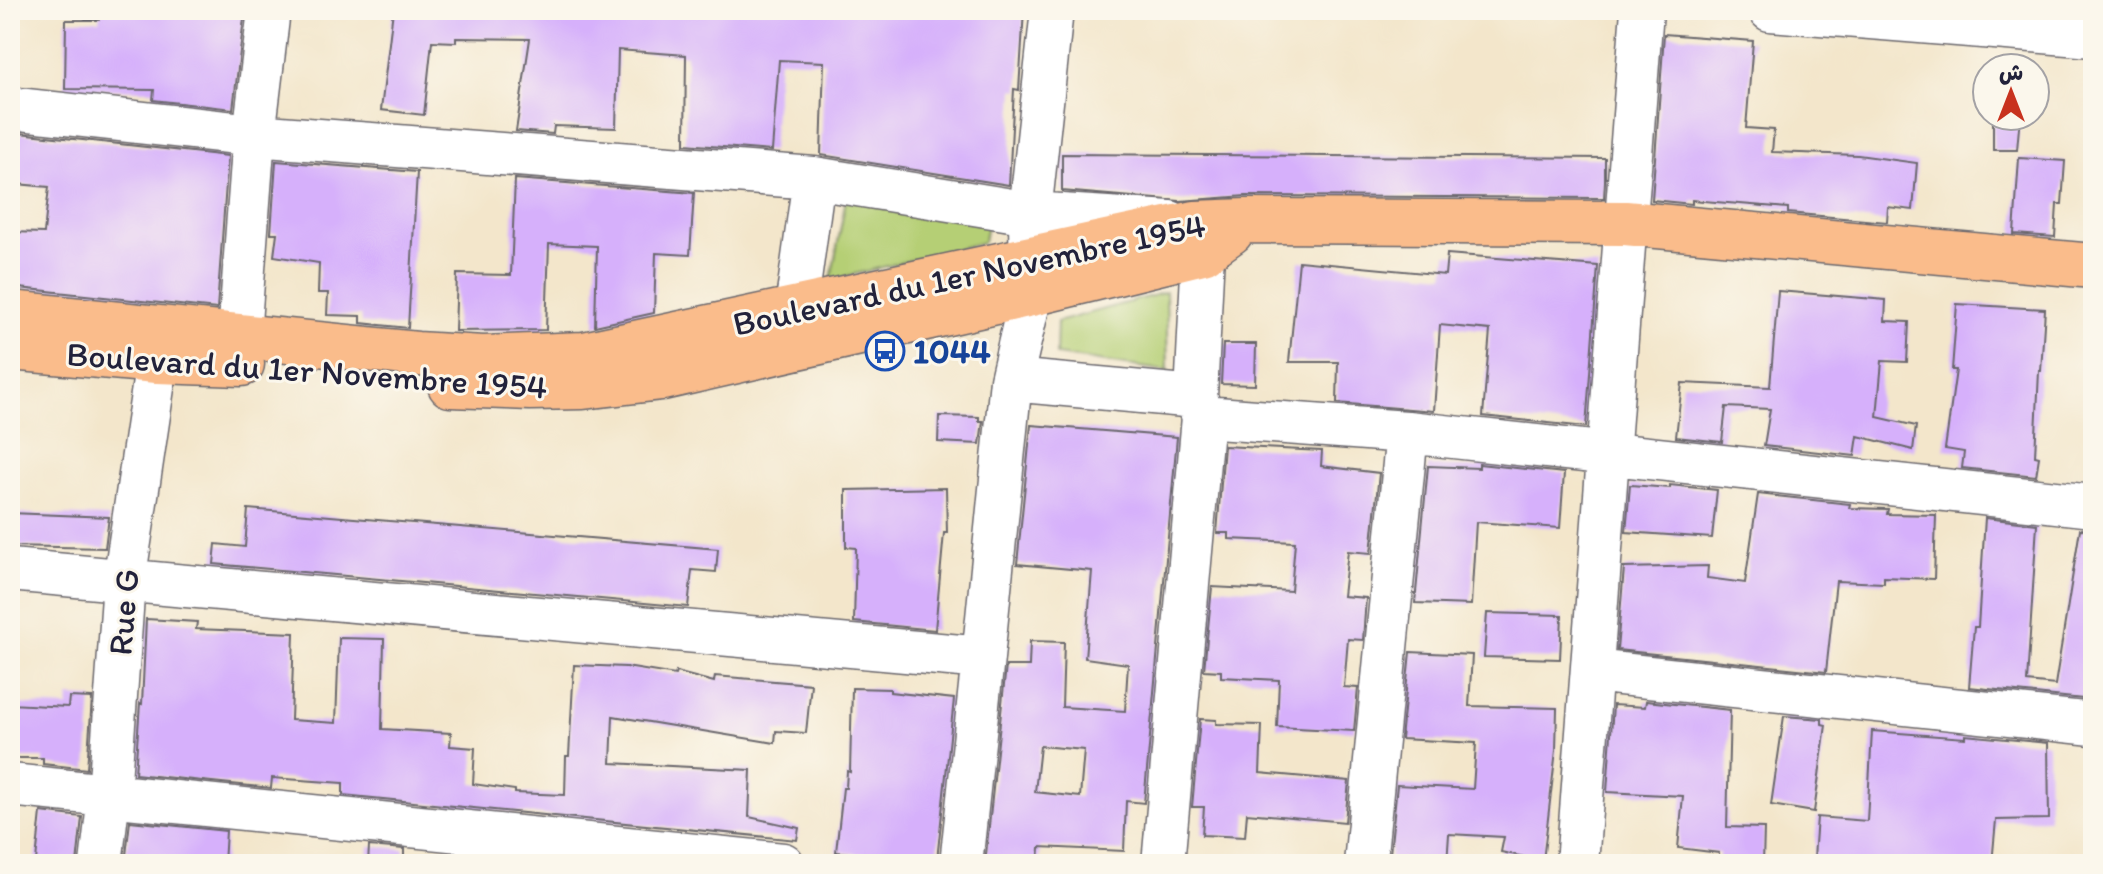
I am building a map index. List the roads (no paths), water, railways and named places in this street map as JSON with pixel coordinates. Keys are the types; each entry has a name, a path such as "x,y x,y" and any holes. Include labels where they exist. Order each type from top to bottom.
{"main road":[{"name":"Boulevard du 1er Novembre 1954","path":"240,350 477,387 583,387 662,378 1031,276 1199,237 1246,221 1625,223 2093,266"},
{"name":"Boulevard du 1er Novembre 1954","path":"10,348 155,345 483,358 584,354 796,309 1031,276"},
{"name":"Boulevard du 1er Novembre 1954","path":"10,313 155,345"}],"street":[{"path":"240,350 254,135 269,10"},
{"path":"961,864 1011,380 1031,276 1030,213 1052,10"},
{"path":"1577,864 1642,10"},
{"path":"1770,10 2075,27"},
{"path":"10,108 254,135 814,178 1199,237 1199,407 1163,864"},
{"path":"796,309 814,178"},
{"name":"Rue G","path":"101,864 124,582 155,345"},
{"path":"1011,380 1407,432 2093,506"},
{"path":"1365,864 1407,432"},
{"path":"10,570 983,658"},
{"path":"1592,671 2093,724"},
{"path":"10,785 783,864"}],"place":[{"name":"1044","path":"885,351"}]}
